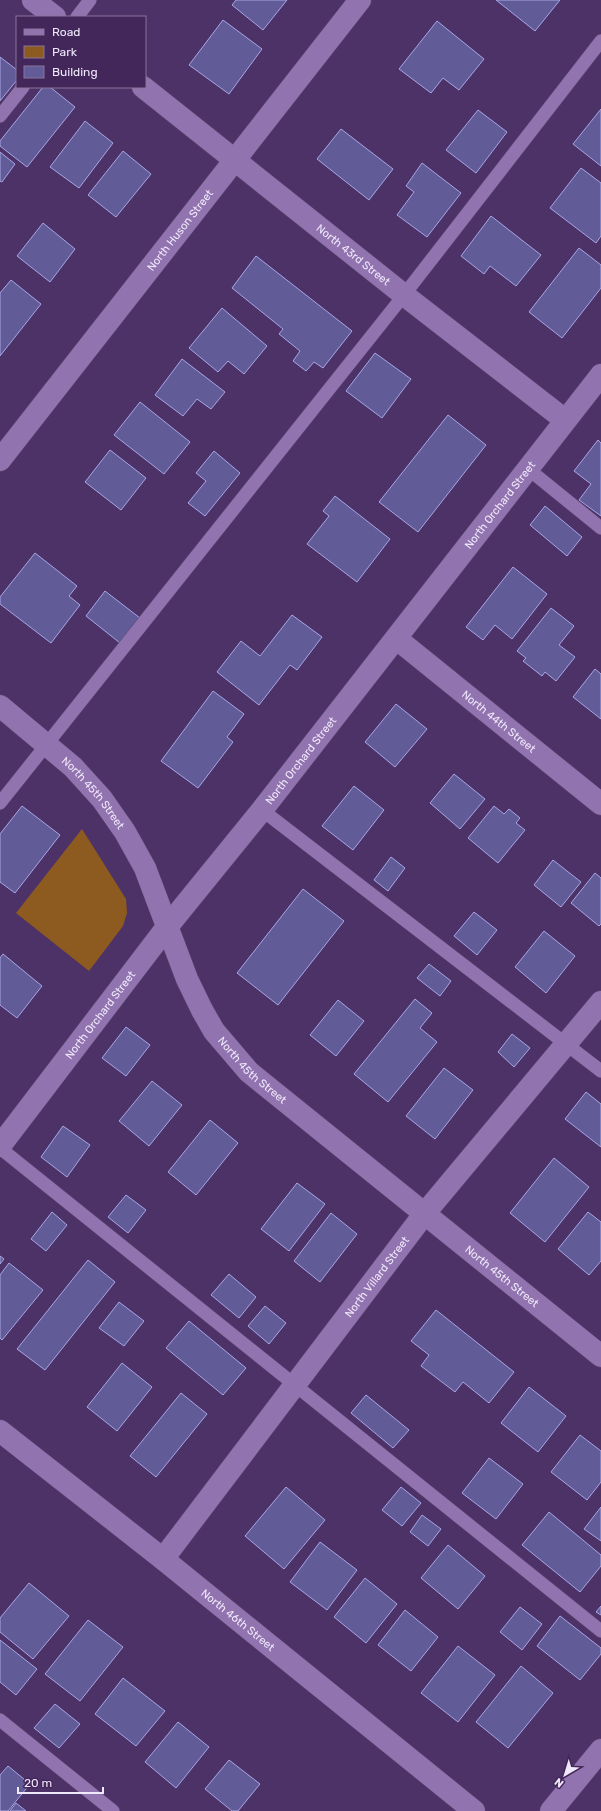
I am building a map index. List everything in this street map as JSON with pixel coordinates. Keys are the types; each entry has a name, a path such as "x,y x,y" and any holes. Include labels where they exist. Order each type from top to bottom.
{"street":[{"path":"34,0 54,16"},
{"name":"North Huson Street","path":"0,460 360,0"},
{"name":"North 43rd Street","path":"144,88 404,295 565,420"},
{"name":"North Orchard Street","path":"0,1147 167,927 262,810 397,639 527,468 601,375"},
{"name":"North 44th Street","path":"397,639 601,804"},
{"name":"North 45th Street","path":"0,706 73,767 102,799 125,832 145,868 187,979 214,1031 231,1053 249,1072 601,1356"},
{"name":"North Villard Street","path":"163,1559 425,1213 601,1002"},
{"name":"North 46th Street","path":"0,1431 163,1559 474,1811"},
{"path":"553,1809 601,1750"}],"lane":[{"path":"78,16 90,0"},
{"path":"0,803 46,743 404,295 601,41"},
{"path":"0,116 21,88"},
{"path":"527,468 601,528"},
{"path":"262,810 567,1043 601,1071"},
{"path":"0,1147 601,1631"},
{"path":"0,1720 113,1811"}],"green space":[{"path":"82,829 126,899 127,913 123,926 89,971 16,913"}],"building":[{"path":"236,0 287,0 263,30 232,5"},
{"path":"496,0 560,0 535,31"},
{"path":"223,20 262,49 229,94 189,65"},
{"path":"437,21 484,59 459,90 443,78 431,93 399,69"},
{"path":"0,57 16,69 16,81 0,101"},
{"path":"42,88 51,88 75,107 27,167 0,146 0,141"},
{"path":"601,109 601,166 573,144"},
{"path":"478,110 507,132 476,173 446,150"},
{"path":"85,121 113,143 79,188 50,167"},
{"path":"341,129 393,169 369,200 317,159"},
{"path":"123,151 151,174 116,217 88,195"},
{"path":"0,152 15,164 2,182 0,181"},
{"path":"422,163 461,193 427,237 397,215 414,192 406,186"},
{"path":"581,168 601,183 601,236 596,243 550,208"},
{"path":"491,216 541,255 516,286 490,266 484,274 461,256"},
{"path":"43,223 75,249 50,282 17,256"},
{"path":"579,248 601,265 601,288 562,338 529,312"},
{"path":"256,256 352,331 323,368 314,362 306,371 293,361 300,351 279,334 283,329 232,288"},
{"path":"11,280 41,304 0,356 0,293"},
{"path":"222,308 267,346 244,374 228,361 218,372 189,348"},
{"path":"375,353 411,379 382,418 346,391"},
{"path":"182,359 225,392 211,409 197,399 183,416 155,395"},
{"path":"140,402 190,442 164,474 114,435"},
{"path":"448,415 486,445 418,532 379,502"},
{"path":"598,440 601,443 601,516 579,500 591,484 574,471"},
{"path":"110,450 146,478 121,510 85,482"},
{"path":"214,451 240,473 205,516 188,503 206,481 196,473"},
{"path":"335,496 390,539 357,582 307,544 329,516 323,511"},
{"path":"545,506 582,537 567,556 530,525"},
{"path":"35,553 77,586 69,596 80,605 51,643 0,604 0,597"},
{"path":"513,567 547,594 512,639 495,625 483,640 466,627"},
{"path":"105,591 140,618 120,643 86,616"},
{"path":"551,608 574,626 559,645 575,657 556,681 545,672 542,676 523,661 526,658 517,651"},
{"path":"292,615 322,637 297,670 290,665 259,705 217,672 241,641 260,656"},
{"path":"595,669 601,674 601,719 573,697"},
{"path":"213,691 244,714 227,737 233,742 198,788 161,761"},
{"path":"396,704 427,729 395,767 365,742"},
{"path":"454,774 485,799 460,829 430,803"},
{"path":"354,786 384,810 353,850 322,826"},
{"path":"22,806 60,835 15,893 0,882 0,834"},
{"path":"494,806 504,814 509,809 520,818 516,823 525,830 498,863 468,838"},
{"path":"391,857 405,868 388,891 374,880"},
{"path":"553,860 581,882 561,907 534,885"},
{"path":"595,873 601,878 601,924 599,926 571,903"},
{"path":"303,889 344,921 278,1005 237,973"},
{"path":"474,912 497,930 477,955 454,936"},
{"path":"544,931 575,956 546,993 515,967"},
{"path":"3,954 42,986 17,1018 0,1005 0,958"},
{"path":"429,964 451,981 440,996 417,978"},
{"path":"415,999 432,1013 420,1028 437,1042 388,1102 354,1074"},
{"path":"338,1000 364,1021 336,1056 310,1035"},
{"path":"126,1027 150,1045 126,1076 102,1058"},
{"path":"512,1034 530,1048 514,1067 498,1052"},
{"path":"444,1068 473,1090 435,1139 406,1116"},
{"path":"152,1081 182,1105 149,1146 119,1121"},
{"path":"586,1092 601,1104 601,1147 565,1119"},
{"path":"210,1120 238,1143 196,1195 168,1172"},
{"path":"63,1126 90,1145 67,1177 41,1157"},
{"path":"554,1158 589,1187 545,1242 510,1213"},
{"path":"297,1183 325,1204 289,1251 261,1229"},
{"path":"126,1195 146,1210 128,1233 108,1217"},
{"path":"52,1212 67,1225 46,1251 31,1239"},
{"path":"588,1212 601,1222 601,1261 589,1275 558,1249"},
{"path":"331,1213 357,1234 320,1282 294,1261"},
{"path":"0,1256 4,1259 0,1264"},
{"path":"88,1260 115,1282 45,1370 17,1349"},
{"path":"9,1263 43,1290 2,1340 0,1338 0,1275"},
{"path":"229,1274 256,1297 239,1318 211,1295"},
{"path":"119,1302 144,1321 124,1346 99,1328"},
{"path":"265,1306 286,1323 269,1344 248,1326"},
{"path":"436,1310 514,1372 489,1403 463,1382 455,1392 421,1366 429,1355 411,1341"},
{"path":"189,1321 246,1368 223,1395 166,1348"},
{"path":"122,1363 152,1387 117,1431 87,1407"},
{"path":"529,1387 566,1416 538,1452 501,1423"},
{"path":"181,1393 207,1414 156,1477 130,1456"},
{"path":"366,1395 409,1430 393,1448 351,1413"},
{"path":"580,1435 601,1451 601,1482 587,1500 551,1472"},
{"path":"489,1458 523,1484 496,1519 462,1493"},
{"path":"286,1487 325,1520 284,1569 245,1536"},
{"path":"401,1487 421,1503 402,1526 382,1510"},
{"path":"601,1507 601,1541 584,1529"},
{"path":"549,1512 601,1555 601,1566 580,1592 522,1545"},
{"path":"422,1515 441,1529 428,1546 410,1532"},
{"path":"320,1542 357,1570 327,1610 290,1582"},
{"path":"448,1545 485,1576 458,1609 421,1578"},
{"path":"365,1578 397,1604 366,1643 334,1617"},
{"path":"29,1583 69,1616 33,1659 0,1632 0,1618"},
{"path":"601,1606 601,1615 596,1612"},
{"path":"520,1607 542,1624 522,1650 500,1632"},
{"path":"405,1610 438,1637 411,1671 378,1645"},
{"path":"560,1616 601,1648 601,1654 580,1680 537,1646"},
{"path":"88,1620 123,1647 80,1701 45,1674"},
{"path":"0,1640 37,1669 16,1695 0,1682"},
{"path":"458,1646 495,1675 458,1722 421,1693"},
{"path":"521,1666 553,1693 508,1748 476,1722"},
{"path":"123,1678 165,1711 136,1746 95,1714"},
{"path":"55,1704 80,1724 59,1748 34,1728"},
{"path":"178,1722 209,1747 176,1788 145,1762"},
{"path":"229,1760 260,1784 238,1811 232,1811 205,1789"},
{"path":"8,1766 30,1784 8,1811 0,1811 0,1775"},
{"path":"16,1803 26,1811 10,1811"}]}
